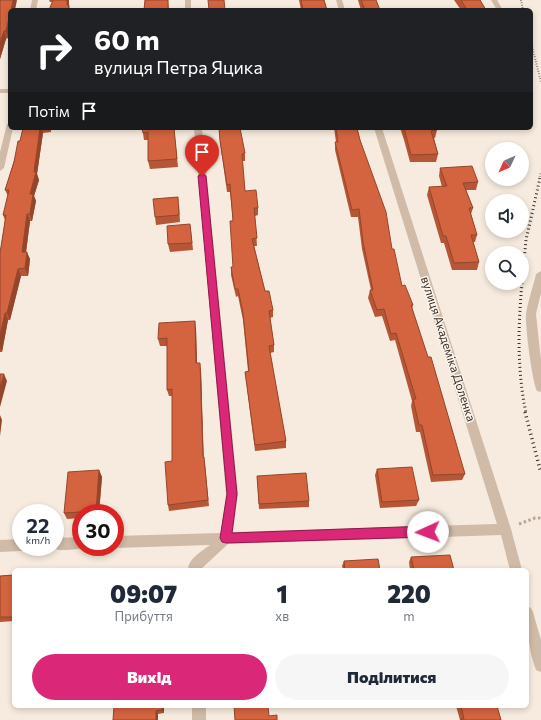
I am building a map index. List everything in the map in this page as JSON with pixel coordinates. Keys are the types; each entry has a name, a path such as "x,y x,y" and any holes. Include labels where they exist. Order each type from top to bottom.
{"street":[{"path":"0,168 9,130"},
{"path":"194,568 194,566 226,538 232,494 198,130"},
{"name":"вулиця Академіка Доленка","path":"379,130 505,529 515,568"},
{"path":"541,274 531,314 537,369 541,388"},
{"path":"124,542 505,529"},
{"path":"0,546 12,545"},
{"path":"529,620 541,665"},
{"path":"199,708 199,720"}],"path":[{"path":"505,529 535,518 541,518"}],"building":[{"path":"0,0 13,0 11,8 8,8 8,22 6,31 4,31 0,43"},
{"path":"53,0 67,0 67,5 69,5 68,8 50,8"},
{"path":"145,0 168,0 168,8 144,8"},
{"path":"208,0 224,0 225,8 209,8"},
{"path":"301,0 324,0 326,8 303,8"},
{"path":"361,0 376,0 379,8 364,8"},
{"path":"461,0 480,0 485,8 466,8"},
{"path":"23,130 40,130 34,172 36,172 30,194 33,194 30,214 27,214 22,252 27,252 25,268 18,269 0,336 0,253 6,215 3,215 9,190 5,190 14,162 18,141 20,141"},
{"path":"142,130 174,130 177,159 148,161 148,132 143,133"},
{"path":"219,130 240,130 245,153 242,154 245,191 256,190 258,208 254,208 257,238 252,239 265,291 269,291 273,310 269,311 274,345 269,346 286,441 255,445 245,372 249,371 243,313 238,289 235,289 231,267 233,267 230,221 233,221 230,184 227,185"},
{"path":"336,130 358,130 386,212 392,249 394,249 402,286 405,285 413,305 411,305 428,357 431,357 465,474 433,475 422,425 419,425 413,399 416,399 396,333 391,334 384,309 377,310 370,290 373,290 363,242 359,209 352,210 335,142 338,142"},
{"path":"405,130 437,130 431,131 438,154 411,155"},
{"path":"472,166 478,182 463,183 473,208 469,208 477,235 471,235 479,262 454,263 446,236 443,236 429,187 447,186 440,168"},
{"path":"178,197 179,215 155,217 153,199"},
{"path":"190,224 192,243 168,244 167,226"},
{"path":"195,321 196,363 200,363 203,457 208,500 168,505 165,462 172,461 172,389 167,390 167,338 158,339 159,323"},
{"path":"0,374 4,374 0,387"},
{"path":"412,467 419,500 382,502 377,469"},
{"path":"99,470 97,504 72,504 72,512 64,513 68,472"},
{"path":"306,473 309,501 259,504 257,476"},
{"path":"450,555 453,568 414,568 411,557"},
{"path":"378,559 380,568 345,568 344,561"},
{"path":"12,575 12,617 0,617 0,576"},
{"path":"114,708 162,708 162,710 156,711 156,720 113,720"},
{"path":"234,708 268,708 269,716 277,715 277,720 235,720"},
{"path":"461,708 498,708 501,720 461,720 464,719"}],"railway":[{"path":"521,0 523,8"},
{"path":"533,50 541,82"},
{"path":"539,179 541,172"},
{"path":"525,246 540,178"},
{"path":"522,290 519,348 521,381 526,413"},
{"path":"525,412 541,473"}],"route":[{"path":"202,176 232,494 226,538 428,532"}]}
